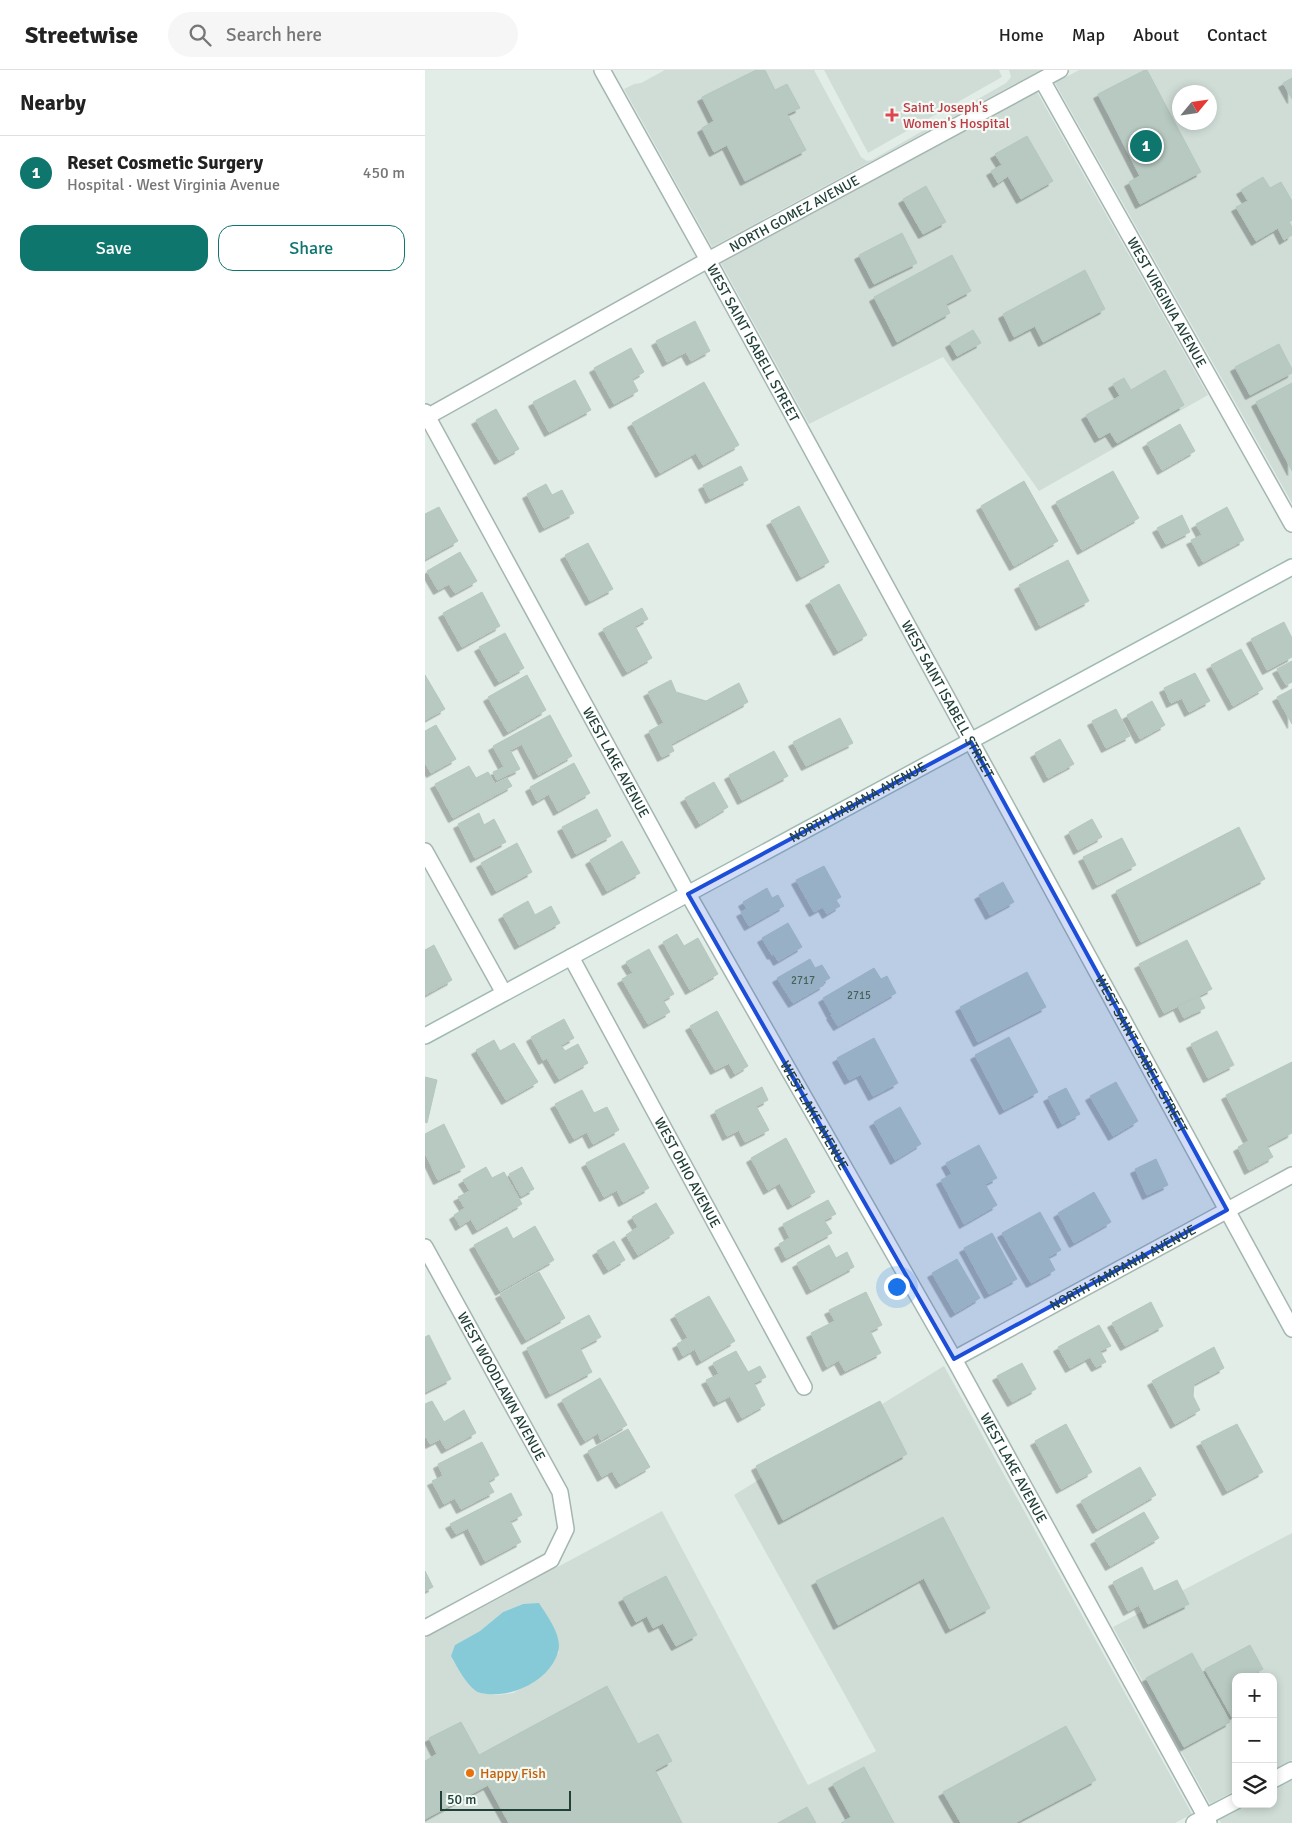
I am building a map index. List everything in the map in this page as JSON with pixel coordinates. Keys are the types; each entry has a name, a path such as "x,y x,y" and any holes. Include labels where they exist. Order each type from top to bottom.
{"street":[{"name":"WEST SAINT ISABELL STREET","path":"602,70 708,260 1292,1329"},
{"name":"NORTH GOMEZ AVENUE","path":"426,415 1060,70"},
{"name":"WEST VIRGINIA AVENUE","path":"1042,80 1292,524"},
{"name":"WEST LAKE AVENUE","path":"426,415 688,894 954,1359 1203,1821"},
{"name":"NORTH HABANA AVENUE","path":"425,1036 1292,567"},
{"path":"425,851 504,994"},
{"name":"WEST OHIO AVENUE","path":"571,958 804,1387"},
{"name":"NORTH TAMPANIA AVENUE","path":"954,1359 1292,1175"},
{"name":"WEST WOODLAWN AVENUE","path":"425,1247 561,1492 566,1529 551,1560 425,1628"},
{"path":"1277,1778 1292,1770"},
{"path":"1203,1821 1232,1803"}],"highlighted area":[{"path":"971,742 1227,1210 954,1359 688,894"}],"shaded area":[{"path":"665,70 814,70 861,157 867,161 872,160 1006,83 1011,77 1009,70 1041,70 712,247 624,89 641,83"},
{"name":"Saint Joseph's Women's Hospital","path":"824,70 999,70 1002,77 868,153"},
{"path":"1079,70 1292,70 1292,503 1055,83"},
{"path":"1037,92 1208,395 1039,491 943,357 809,424 721,263"},
{"path":"944,1366 1192,1814 1175,1823 425,1823 425,1638 662,1511 808,1785 876,1751 734,1495","holes":["523,1604 559,1652 544,1674 513,1693 497,1695 477,1692 455,1645 480,1631 503,1612"]},
{"path":"1292,1533 1292,1760 1277,1768 1277,1673 1232,1673 1232,1792 1210,1804 1113,1627"},
{"path":"1292,1780 1292,1823 1221,1823 1219,1820 1241,1808 1277,1808 1277,1788"}],"water":[{"path":"539,1603 553,1626 558,1639 558,1652 554,1662 547,1671 530,1685 508,1693 487,1694 477,1692 465,1680 451,1656 455,1645 480,1631 503,1612 523,1604"}],"building":[{"path":"756,70 765,70 775,90 787,84 800,108 787,114 806,150 745,181 727,145 714,152 702,128 714,121 702,97"},
{"path":"1147,70 1172,117 1172,130 1179,130 1201,172 1140,204 1129,182 1140,176 1098,94"},
{"path":"1292,78 1292,99 1283,83"},
{"path":"1027,136 1053,181 1021,199 1008,176 998,183 991,171 1002,165 995,154"},
{"path":"1263,177 1270,188 1281,182 1292,201 1292,220 1289,222 1292,227 1292,235 1284,240 1278,228 1256,241 1236,207 1248,201 1241,190"},
{"path":"926,186 946,222 923,234 903,199"},
{"path":"902,233 917,263 874,284 859,255"},
{"path":"952,255 971,291 946,304 950,313 897,342 874,297"},
{"path":"1085,270 1105,309 1043,342 1035,326 1014,337 1003,314"},
{"path":"695,321 710,351 691,361 686,352 667,362 656,341"},
{"path":"973,330 981,343 957,356 950,343"},
{"path":"1279,344 1292,369 1292,373 1250,395 1235,367"},
{"path":"631,348 644,372 632,379 638,391 614,404 594,368"},
{"path":"1165,370 1184,405 1117,443 1110,432 1099,438 1086,415 1120,396 1113,384 1124,378 1131,390"},
{"path":"575,380 591,410 549,432 533,402"},
{"path":"704,382 739,445 703,465 696,453 660,473 632,423"},
{"path":"1292,383 1292,471 1256,402"},
{"path":"496,409 519,449 499,460 476,420"},
{"path":"1180,424 1195,451 1162,470 1147,443"},
{"path":"741,466 748,480 710,499 703,485"},
{"path":"1113,471 1139,518 1082,550 1056,502"},
{"path":"1024,481 1058,541 1014,566 981,506"},
{"path":"546,484 552,495 562,490 574,513 544,528 527,494"},
{"path":"799,506 829,562 801,577 771,521"},
{"path":"439,507 458,541 425,559 425,514"},
{"path":"1227,507 1244,540 1203,562 1191,540 1202,535 1196,524"},
{"path":"1182,515 1190,532 1166,544 1157,528"},
{"path":"588,543 613,589 590,601 565,555"},
{"path":"460,552 477,581 455,593 449,584 438,590 427,571"},
{"path":"1068,560 1089,601 1040,626 1019,585"},
{"path":"839,584 867,635 838,651 810,601"},
{"path":"482,592 500,626 462,647 443,613"},
{"path":"642,608 648,619 635,626 652,658 627,672 603,629"},
{"path":"1284,622 1292,638 1292,657 1267,670 1251,639"},
{"path":"505,633 524,668 499,682 479,647"},
{"path":"1241,649 1263,689 1233,706 1211,665"},
{"path":"1292,661 1292,682 1286,685 1277,669"},
{"path":"1195,673 1210,701 1189,712 1182,698 1171,703 1164,688"},
{"path":"425,675 445,709 425,720"},
{"path":"527,675 546,710 508,732 488,697"},
{"path":"671,680 676,692 706,701 739,683 748,702 671,744 674,751 662,757 649,731 664,723 648,692"},
{"path":"1292,689 1292,724 1277,697"},
{"path":"1152,701 1165,725 1140,739 1127,715"},
{"path":"1116,709 1130,736 1106,748 1092,721"},
{"path":"550,715 572,756 538,775 522,744 510,750 520,769 497,780 493,772 504,767 493,746"},
{"path":"840,718 853,743 806,766 793,742"},
{"path":"436,725 456,759 431,773 425,763 425,731"},
{"path":"1060,739 1074,764 1048,778 1035,753"},
{"path":"774,751 788,776 742,800 729,775"},
{"path":"574,763 590,793 558,811 549,794 537,801 530,787"},
{"path":"469,766 476,778 488,772 495,784 507,778 512,786 453,818 435,784"},
{"path":"714,782 728,807 700,824 685,798"},
{"path":"597,809 611,836 576,854 562,827"},
{"path":"479,813 484,825 494,819 506,842 475,858 458,824"},
{"path":"1092,819 1102,837 1078,850 1069,832"},
{"path":"1239,827 1265,879 1141,942 1116,891"},
{"path":"1122,838 1136,865 1097,885 1083,857"},
{"path":"622,841 640,873 607,891 590,860"},
{"path":"517,843 532,872 496,891 481,863"},
{"path":"824,866 841,897 836,900 840,906 827,914 823,907 814,912 796,880"},
{"path":"1003,882 1014,902 990,915 979,895"},
{"path":"767,888 772,898 778,895 784,906 749,926 741,912 747,909 743,902"},
{"path":"528,901 535,915 551,906 560,923 519,945 503,915"},
{"path":"788,923 802,947 778,961 762,938"},
{"path":"677,934 684,946 698,938 718,974 690,990 663,942"},
{"path":"1187,940 1212,989 1164,1013 1139,964"},
{"path":"434,945 452,980 425,995 425,950"},
{"path":"649,949 674,994 663,1000 670,1012 648,1024 622,979 633,973 626,962"},
{"path":"810,959 815,968 822,965 830,978 823,982 824,985 793,1003 777,978"},
{"path":"874,968 881,979 887,976 896,993 838,1026 823,998"},
{"path":"1027,972 1046,1007 978,1042 960,1007"},
{"path":"1199,996 1205,1008 1184,1018 1178,1006"},
{"path":"717,1011 748,1066 735,1074 729,1063 715,1070 690,1026"},
{"path":"564,1019 574,1038 561,1045 565,1051 578,1044 588,1063 559,1079 547,1058 543,1060 531,1037"},
{"path":"1217,1031 1234,1065 1208,1078 1191,1044"},
{"path":"1009,1037 1038,1092 1004,1110 975,1055"},
{"path":"874,1038 898,1083 873,1096 861,1074 849,1080 837,1058"},
{"path":"494,1040 500,1051 514,1043 538,1082 506,1100 476,1050"},
{"path":"1292,1062 1292,1133 1267,1146 1273,1157 1249,1170 1238,1147 1249,1141 1226,1095"},
{"path":"425,1077 437,1080 427,1123 425,1122"},
{"path":"1116,1082 1138,1121 1113,1136 1090,1096"},
{"path":"762,1087 768,1100 756,1106 769,1130 745,1142 739,1130 727,1136 715,1111"},
{"path":"1066,1088 1080,1114 1062,1124 1048,1097"},
{"path":"582,1090 594,1113 607,1107 619,1130 593,1144 587,1132 574,1139 555,1104"},
{"path":"900,1107 921,1144 895,1160 874,1122"},
{"path":"444,1124 465,1167 438,1180 425,1153 425,1134"},
{"path":"786,1138 815,1192 792,1205 780,1183 768,1190 751,1158"},
{"path":"624,1143 649,1188 623,1202 617,1190 604,1197 586,1163"},
{"path":"979,1145 997,1178 985,1184 997,1205 964,1224 941,1180 952,1174 946,1163"},
{"path":"1156,1159 1168,1185 1147,1195 1135,1169"},
{"path":"486,1167 492,1178 504,1172 522,1204 477,1230 471,1219 460,1226 454,1215 465,1208 458,1197 470,1191 463,1180"},
{"path":"522,1167 534,1189 521,1196 509,1174"},
{"path":"1094,1192 1111,1222 1074,1243 1058,1213"},
{"path":"828,1200 836,1214 824,1220 832,1233 786,1258 779,1244 790,1238 783,1224"},
{"path":"656,1203 674,1233 638,1255 626,1235 638,1227 632,1217"},
{"path":"1040,1212 1061,1250 1048,1257 1055,1270 1031,1283 1002,1233"},
{"path":"535,1226 554,1260 500,1291 474,1245 507,1227 513,1239"},
{"path":"992,1233 1017,1279 989,1294 964,1248"},
{"path":"614,1241 625,1260 608,1270 597,1251"},
{"path":"829,1245 836,1258 847,1252 854,1267 811,1290 797,1263"},
{"path":"957,1259 980,1298 955,1313 932,1273"},
{"path":"539,1272 565,1318 526,1340 500,1294"},
{"path":"866,1292 882,1325 870,1331 881,1353 845,1371 839,1360 827,1367 811,1333 835,1321 829,1310"},
{"path":"709,1296 735,1341 701,1361 695,1349 683,1356 677,1344 688,1338 675,1315"},
{"path":"1151,1302 1163,1326 1125,1346 1112,1323"},
{"path":"589,1315 601,1337 580,1348 592,1372 550,1394 527,1348"},
{"path":"1099,1325 1111,1346 1100,1351 1106,1362 1096,1367 1090,1357 1070,1368 1058,1347"},
{"path":"429,1335 451,1379 425,1392 425,1337"},
{"path":"1214,1347 1224,1368 1194,1384 1193,1396 1200,1410 1175,1424 1152,1381"},
{"path":"736,1351 748,1372 760,1366 766,1377 754,1383 765,1405 742,1418 730,1396 718,1402 706,1380 719,1374 713,1363"},
{"path":"1022,1363 1036,1389 1012,1402 997,1376"},
{"path":"600,1378 627,1425 601,1440 598,1433 585,1441 562,1400"},
{"path":"432,1401 444,1422 464,1410 476,1433 446,1449 440,1439 430,1444 425,1435 425,1404"},
{"path":"880,1401 907,1454 783,1520 756,1466"},
{"path":"1066,1424 1092,1472 1061,1489 1035,1441"},
{"path":"1237,1424 1263,1472 1227,1491 1201,1442"},
{"path":"628,1429 650,1467 620,1484 612,1471 602,1477 588,1451"},
{"path":"482,1442 499,1475 488,1481 494,1492 461,1509 455,1498 444,1504 432,1481 443,1476 438,1464"},
{"path":"1140,1467 1156,1495 1097,1529 1081,1501"},
{"path":"511,1493 522,1515 510,1521 521,1542 485,1561 468,1528 456,1534 450,1524"},
{"path":"1144,1512 1159,1538 1110,1566 1095,1540"},
{"path":"943,1517 990,1608 950,1629 924,1578 838,1625 816,1581"},
{"path":"1142,1567 1154,1591 1177,1580 1189,1604 1148,1624 1139,1605 1128,1611 1113,1582"},
{"path":"425,1571 433,1587 425,1591"},
{"path":"666,1576 697,1635 676,1646 663,1623 653,1628 647,1616 636,1622 623,1598"},
{"path":"1250,1645 1263,1669 1256,1673 1232,1673 1232,1717 1205,1669"},
{"path":"1192,1653 1230,1722 1184,1747 1146,1678"},
{"path":"607,1686 638,1744 658,1734 672,1761 655,1770 682,1823 509,1823 488,1785 425,1819 425,1761 437,1754 429,1738 461,1722 479,1755"},
{"path":"1066,1726 1096,1780 1015,1823 961,1823 943,1792"},
{"path":"864,1767 894,1823 841,1823 851,1817 833,1784"},
{"path":"807,1807 816,1823 778,1823"}],"place":[{"name":"Saint Joseph's Women's Hospital","path":"892,115"},
{"name":"Reset Cosmetic Surgery","path":"1146,146"},
{"name":"Happy Fish","path":"470,1773"}]}
